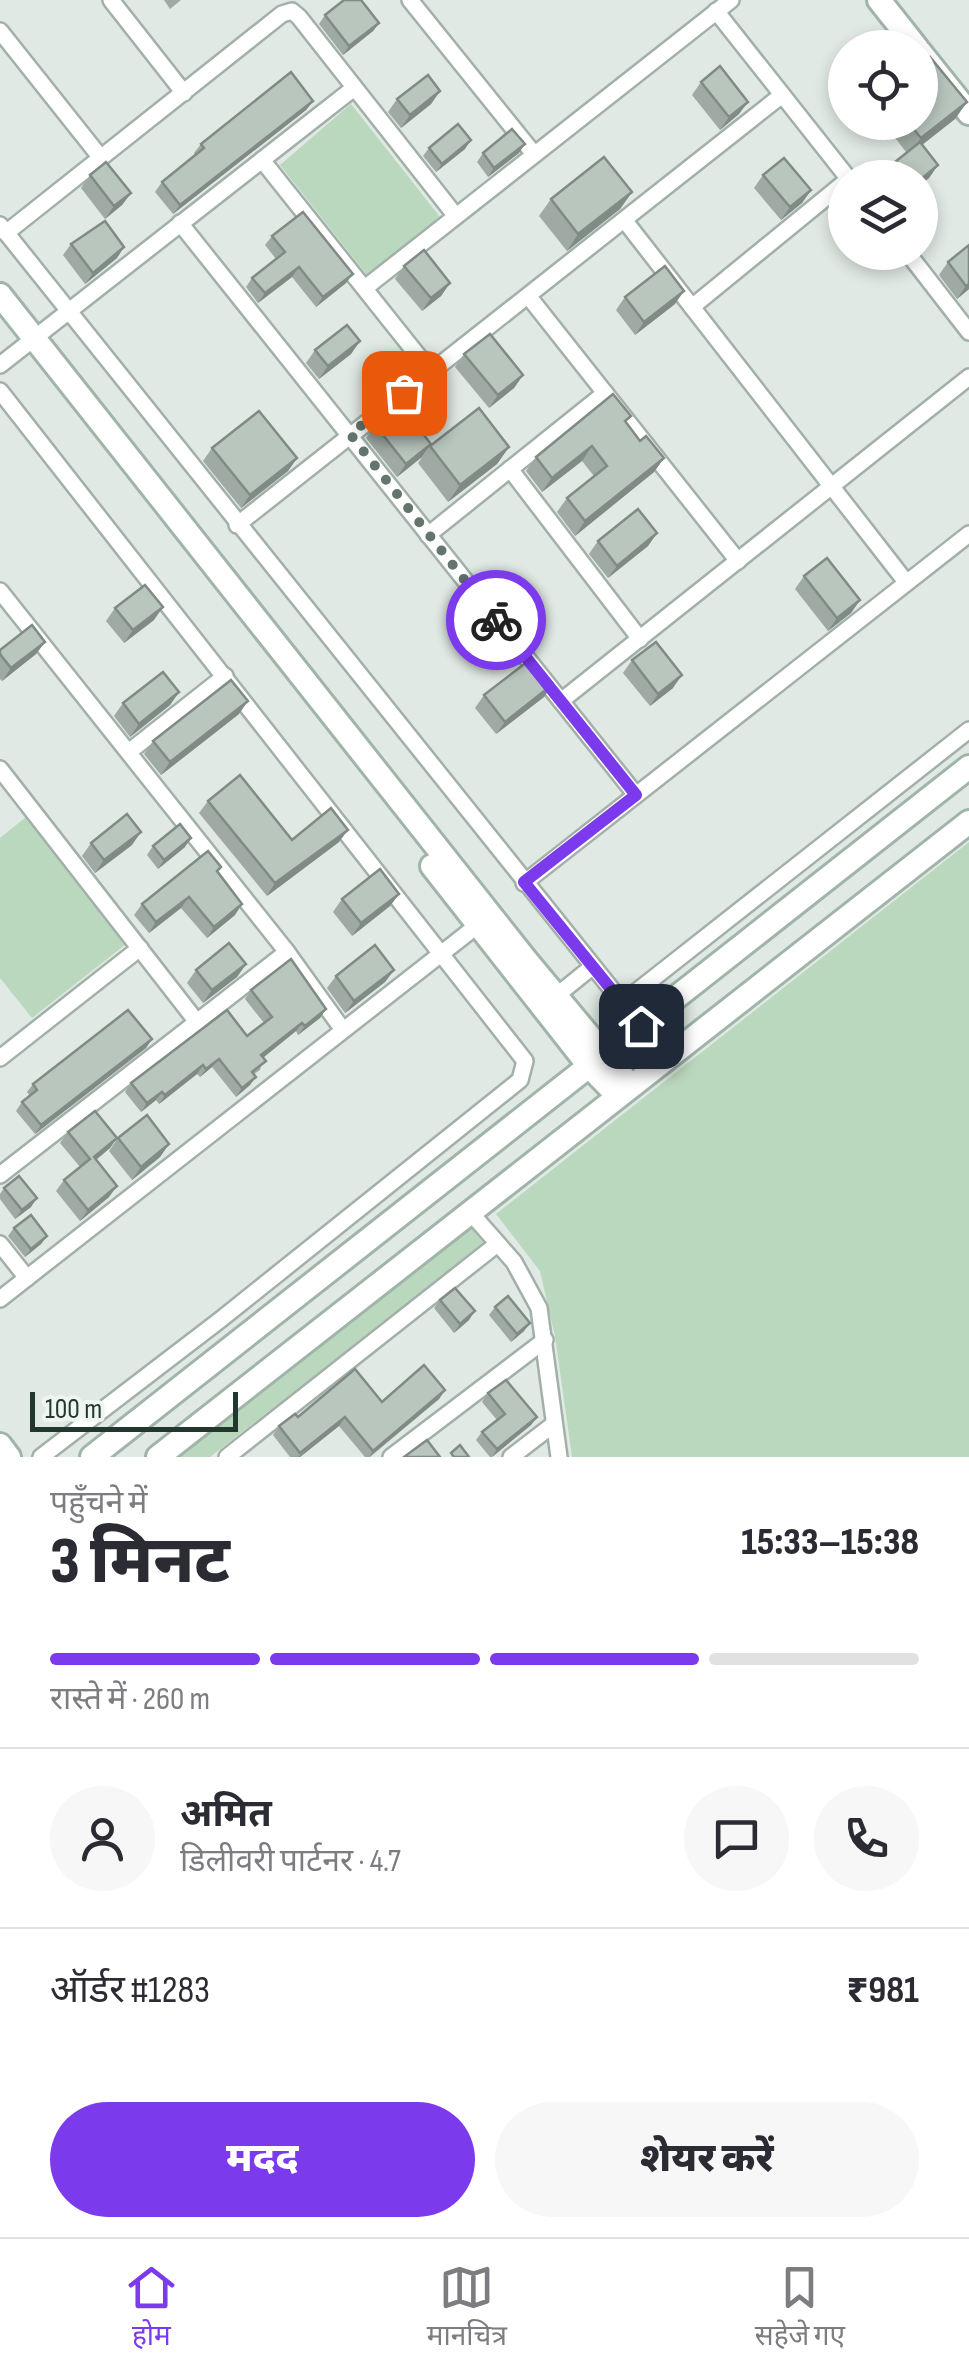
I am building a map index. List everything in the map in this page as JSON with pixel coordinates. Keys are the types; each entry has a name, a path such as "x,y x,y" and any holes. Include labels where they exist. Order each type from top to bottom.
{"street":[{"path":"111,0 184,93"},
{"path":"410,0 534,154"},
{"path":"365,288 731,0"},
{"path":"879,0 902,30"},
{"path":"716,11 832,160"},
{"path":"455,215 300,17 292,12 282,14 101,158 3,229 641,1026"},
{"path":"0,31 101,158"},
{"path":"938,75 969,113"},
{"path":"0,365 354,88"},
{"path":"237,524 782,95"},
{"path":"262,160 431,372"},
{"path":"692,307 828,196"},
{"path":"625,221 906,582"},
{"path":"180,223 636,795"},
{"path":"921,270 969,332"},
{"path":"0,295 28,343 596,1061 625,1091"},
{"path":"529,297 738,561"},
{"path":"0,320 28,343"},
{"path":"561,701 969,378"},
{"path":"0,391 524,1061 520,1080 220,1320 41,1457"},
{"path":"428,534 605,393"},
{"path":"510,469 640,639"},
{"path":"524,882 969,534"},
{"path":"0,591 287,952 344,1030"},
{"path":"130,752 225,676"},
{"path":"622,1002 969,730"},
{"path":"92,1457 969,767"},
{"path":"0,769 198,1022"},
{"path":"158,1457 969,822"},
{"path":"0,1299 484,920"},
{"path":"484,920 556,996 596,1061"},
{"path":"0,1058 140,948"},
{"path":"0,1175 287,952"},
{"path":"556,996 592,967"},
{"path":"470,1212 528,1283 539,1308 559,1457"},
{"path":"0,1244 27,1278"},
{"path":"227,1457 249,1450 496,1245"},
{"path":"390,1457 544,1340"},
{"path":"511,1457 554,1424"},
{"path":"0,1445 9,1457"}],"green space":[{"path":"351,104 440,217 367,275 280,165"},
{"path":"26,817 126,944 32,1018 0,978 0,838"},
{"path":"969,842 969,1457 572,1457 555,1336 540,1271 496,1214"},
{"path":"471,1227 484,1243 210,1457 177,1457"}],"building":[{"path":"344,0 361,0 379,23 349,46 325,15"},
{"path":"720,66 748,102 729,117 701,82"},
{"path":"938,67 967,102 938,125"},
{"path":"291,72 313,101 180,205 162,182 204,148 201,144"},
{"path":"428,75 440,91 410,115 397,99"},
{"path":"458,124 471,140 442,164 429,148"},
{"path":"512,129 525,144 494,168 483,153"},
{"path":"920,142 934,160 898,160"},
{"path":"604,157 632,192 578,234 551,199"},
{"path":"784,158 811,190 790,207 763,175"},
{"path":"106,162 131,193 114,206 90,175"},
{"path":"303,212 353,274 323,297 299,267 265,293 252,278 285,252 272,236"},
{"path":"105,221 124,247 93,273 71,244"},
{"path":"969,245 969,284 966,286 948,262"},
{"path":"424,250 450,283 431,298 404,266"},
{"path":"665,266 684,291 644,322 625,297"},
{"path":"347,325 360,341 328,366 315,350"},
{"path":"490,334 523,375 498,395 464,354"},
{"path":"613,394 631,416 625,421 640,441 646,436 664,458 585,521 567,498 607,466 592,446 552,478 536,457"},
{"path":"400,405 431,444 406,464 375,425"},
{"path":"479,408 509,447 460,485 430,446"},
{"path":"259,411 297,458 250,495 212,448"},
{"path":"638,509 657,533 617,566 598,541"},
{"path":"827,558 860,600 837,618 804,576"},
{"path":"145,585 163,607 133,630 115,608"},
{"path":"32,625 45,642 11,668 0,650"},
{"path":"656,642 682,675 658,694 632,660"},
{"path":"532,658 553,684 505,722 484,695"},
{"path":"163,672 179,692 139,724 123,703"},
{"path":"231,680 248,701 170,762 153,741"},
{"path":"240,775 292,840 331,808 348,830 275,883 208,801"},
{"path":"127,814 141,832 104,860 91,843"},
{"path":"180,824 191,838 164,860 153,846"},
{"path":"208,851 221,867 217,871 242,904 214,927 189,897 156,922 142,904"},
{"path":"380,869 399,894 361,923 342,899"},
{"path":"229,943 246,964 212,990 196,970"},
{"path":"375,945 394,970 354,1001 336,976"},
{"path":"291,959 326,1009 261,1055 266,1061 252,1072 256,1077 242,1088 219,1059 206,1069 203,1065 165,1095 162,1092 147,1103 131,1083 227,1010 247,1036 272,1017 251,990"},
{"path":"128,1010 152,1039 41,1125 22,1102 37,1090 33,1084"},
{"path":"95,1111 117,1138 94,1157 117,1186 88,1210 64,1180 90,1159 68,1132"},
{"path":"147,1115 169,1144 141,1167 118,1138"},
{"path":"19,1176 37,1198 22,1210 4,1188"},
{"path":"31,1215 47,1236 31,1249 14,1228"},
{"path":"455,1288 475,1311 460,1324 440,1300"},
{"path":"508,1296 530,1323 517,1334 495,1307"},
{"path":"424,1365 445,1390 373,1451 345,1417 300,1453 279,1426 295,1414 298,1417 355,1369 382,1402"},
{"path":"506,1380 537,1417 497,1449 482,1432 505,1414 488,1393"},
{"path":"427,1440 440,1457 404,1457"},
{"path":"460,1445 469,1457 454,1457 451,1453"}],"way so far":[{"path":"404,393 350,434 496,620"}],"route":[{"path":"496,620 636,795 524,882 641,1026"}]}
